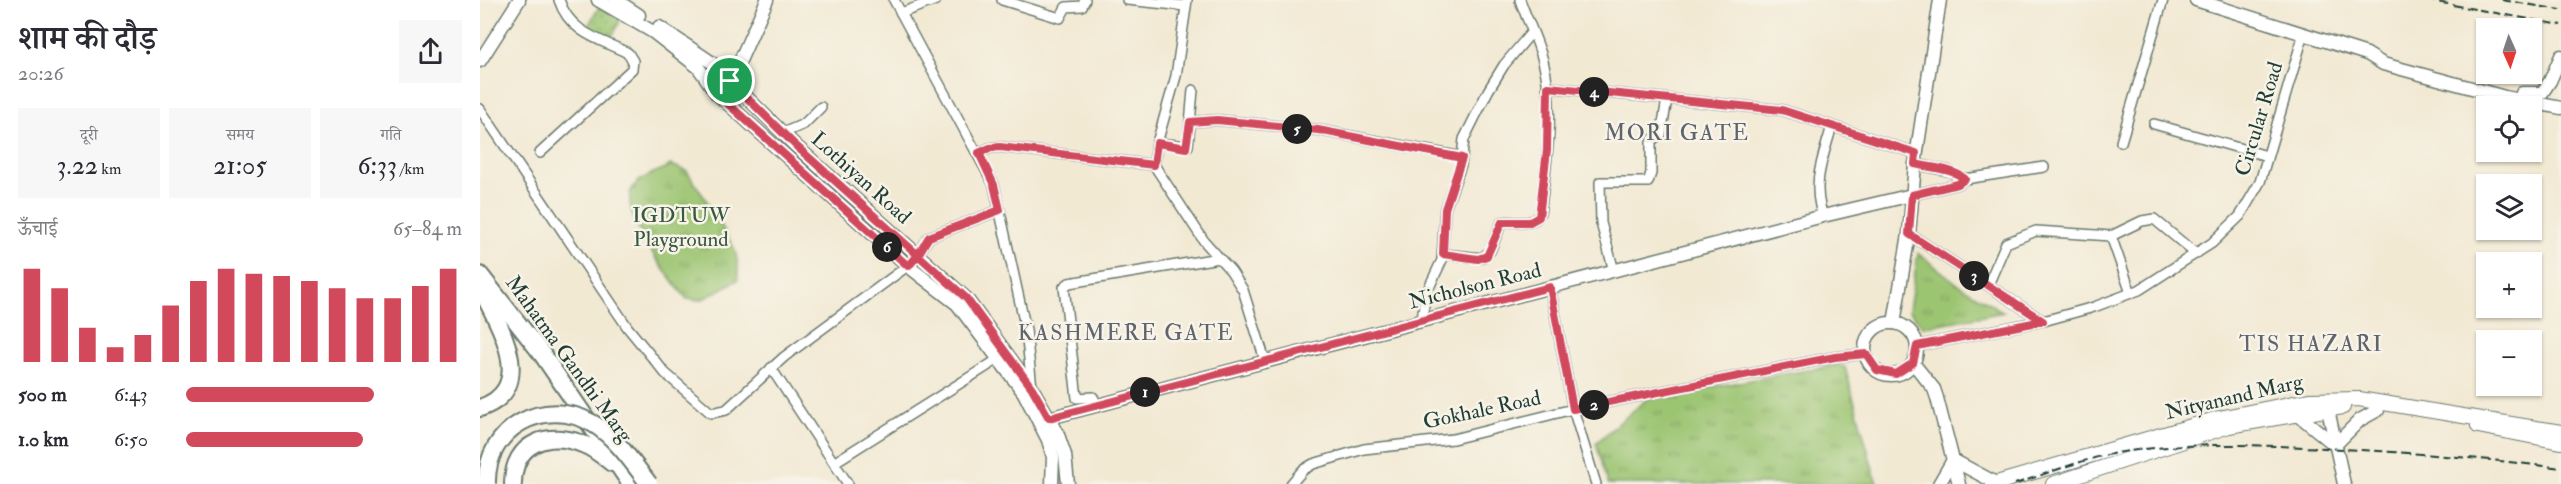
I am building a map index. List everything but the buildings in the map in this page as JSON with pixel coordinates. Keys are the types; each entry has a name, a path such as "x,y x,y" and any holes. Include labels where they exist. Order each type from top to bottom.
{"highway":[{"name":"Mahatma Gandhi Marg","path":"480,275 542,354 626,477"},
{"path":"480,287 502,330 510,354 511,368 508,385 502,395 480,408"},
{"path":"487,484 488,464 496,446 506,432 537,414 557,412 575,415 594,424 610,438 649,484"},
{"name":"Mahatma Gandhi Marg","path":"513,484 513,472 519,457 531,445 545,440 573,441 584,444 626,477"}],"main road":[{"name":"Nityanand Marg","path":"2176,437 2359,399 2561,432"},
{"name":"Nityanand Marg","path":"1995,484 2160,442 2290,403 2354,406 2442,419 2561,442"},
{"name":"Nityanand Marg","path":"2053,484 2160,442"}],"street":[{"path":"480,61 519,0"},
{"path":"540,153 632,69 633,61 628,53 574,27 564,16 560,0"},
{"name":"Lothiyan Road","path":"598,0 653,32 698,67 717,94 908,266 957,304 1024,393 1048,440 1053,457 1052,484"},
{"name":"Lothiyan Road","path":"616,0 711,62 783,133 966,298 1032,388 1049,418 1065,454 1068,484"},
{"path":"717,94 730,81 767,0"},
{"path":"894,0 947,102 979,153 994,185 1026,330 1032,388"},
{"path":"901,13 936,0"},
{"path":"1002,0 1060,18 1066,7 1082,6 1085,0"},
{"path":"1127,0 1186,3 1176,76 1157,143 1154,165 1198,233 1232,272 1246,296 1265,360"},
{"path":"1443,254 1482,258 1490,251 1502,222 1530,222 1539,217 1547,150 1548,87 1542,59 1520,0"},
{"path":"1894,323 1909,234 1915,159 1940,0"},
{"path":"2121,142 2163,0"},
{"path":"2196,0 2367,54 2513,92 2534,95 2546,88 2561,56"},
{"path":"1422,320 1425,296 1443,254 1445,209 1462,158 1464,139 1504,65 1531,33"},
{"name":"Circular Road","path":"1917,346 2043,321 2094,307 2131,293 2212,243 2240,216 2260,183 2304,33"},
{"path":"2367,54 2383,63 2427,76 2505,97 2561,108"},
{"path":"1548,87 1782,110 1832,126 1965,179"},
{"path":"1157,143 1186,148 1193,90"},
{"path":"1614,271 1601,223 1600,182 1648,182 1651,173 1651,143 1653,139 1661,135 1667,99"},
{"path":"783,133 804,124 821,107"},
{"path":"480,109 628,328 665,373 705,411 716,414 726,410 771,368 908,266 926,241 935,234 1000,210"},
{"path":"1190,122 1217,120 1318,130 1462,158"},
{"path":"2154,124 2268,156"},
{"path":"1823,216 1816,190 1832,126"},
{"path":"979,153 1000,147 1154,165"},
{"path":"1912,195 1958,184 1965,179 2044,167"},
{"name":"Nicholson Road","path":"1049,418 1422,320 1553,297 1614,271 1912,195"},
{"path":"1988,285 2006,243 2036,231 2111,236 2142,221 2154,219 2196,254"},
{"path":"1909,234 2043,321"},
{"path":"2111,236 2131,293"},
{"path":"1096,405 1092,396 1077,399 1064,286 1069,283 1219,258"},
{"path":"1553,297 1573,409 1596,484"},
{"path":"1894,323 1910,331 1917,346 1913,363 1901,372 1887,374 1873,367 1866,354 1866,344 1872,331 1880,326 1894,323"},
{"name":"Gokhale Road","path":"1291,484 1303,470 1313,464 1364,449 1453,439 1573,409 1835,357 1866,354"},
{"path":"835,462 997,360"},
{"path":"1913,363 1937,398 1959,484"},
{"path":"771,368 848,484"},
{"path":"2327,404 2344,484"},
{"path":"2335,445 2360,420 2378,410"},
{"path":"2296,413 2335,445"},
{"path":"1953,460 1995,484"},
{"path":"1939,484 1953,460"}],"green space":[{"path":"599,7 621,19 611,38 588,26"},
{"name":"IGDTUW Playground","path":"671,165 687,171 735,250 738,280 701,300 687,299 679,290 647,244 632,211 630,197 637,182"},
{"path":"1918,253 1959,285 2004,312 1923,327 1909,310"},
{"path":"1837,365 1845,367 1877,484 1608,484 1596,443 1648,398"}],"railway":[{"path":"2426,0 2561,25"},
{"path":"2502,0 2561,10"},
{"path":"2015,484 2114,453 2202,445 2384,451 2561,468"}],"district":[{"name":"MORI GATE","path":"1677,133"},
{"name":"KASHMERE GATE","path":"1126,333"},
{"name":"TIS HAZARI","path":"2311,344"}],"route":[{"path":"730,81 717,94 908,266 915,260 918,255 923,246 926,241 929,237 1000,210 994,185 979,153 990,148 1018,148 1154,165 1157,143 1186,148 1190,122 1217,120 1318,130 1462,158 1445,209 1443,254 1478,259 1487,256 1502,222 1530,222 1539,217 1547,150 1548,87 1782,110 1916,153 1915,164 1949,171 1965,179 1958,184 1912,195 1909,234 2043,321 1917,346 1913,363 1906,370 1896,374 1887,374 1877,370 1870,363 1866,354 1835,357 1573,409 1550,287 1049,418 1032,388 966,298 918,255 855,200 795,145 730,81"}]}
